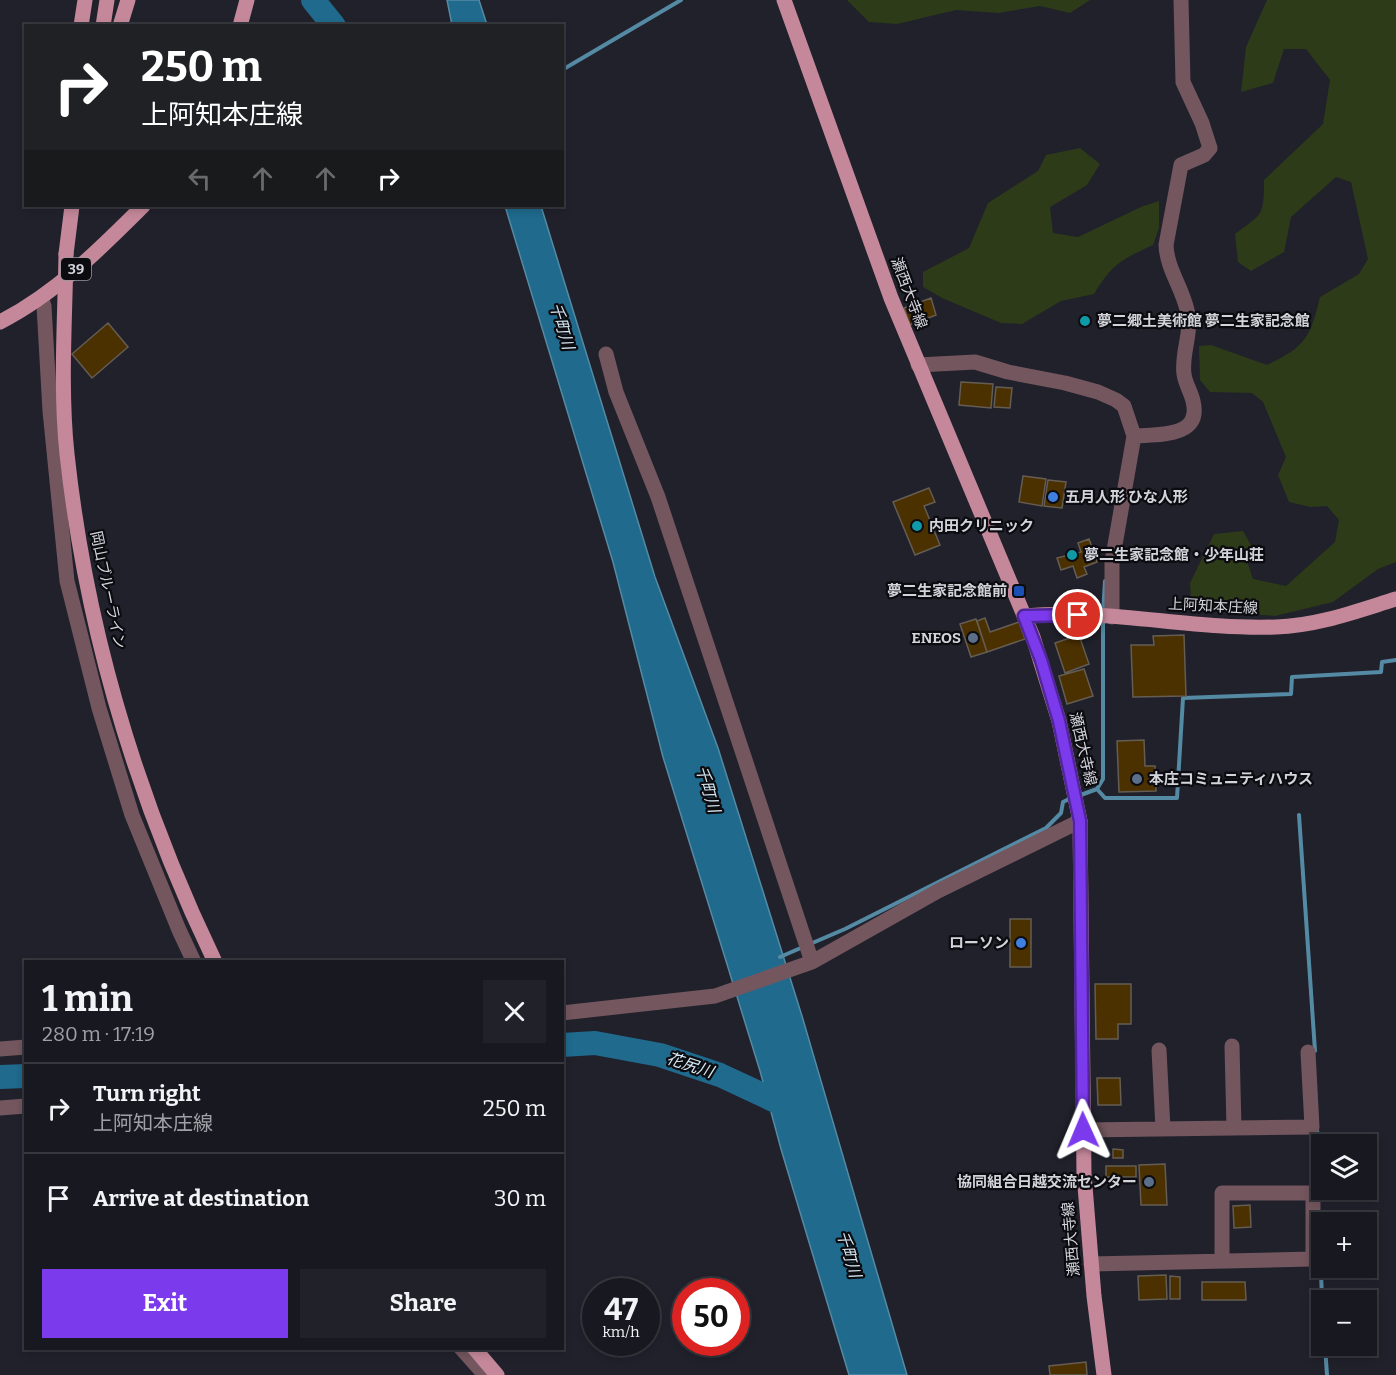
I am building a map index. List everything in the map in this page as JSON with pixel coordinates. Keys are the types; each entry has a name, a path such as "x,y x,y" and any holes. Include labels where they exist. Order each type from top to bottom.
{"main road":[{"path":"81,24 85,0"},
{"path":"103,24 107,0"},
{"path":"121,24 128,0"},
{"path":"241,24 247,0"},
{"name":"瀬西大寺線","path":"784,0 863,223 918,365 1024,616 1041,660 1059,721 1079,816 1084,1174 1091,1264 1104,1375"},
{"path":"66,207 66,254"},
{"name":"岡山ブルーライン","path":"72,207 66,254 64,372 67,452 79,549 104,662 140,780 185,900 214,960"},
{"name":"39","path":"0,322 41,298 92,256 141,207"},
{"name":"上阿知本庄線","path":"1024,616 1042,614 1105,616 1219,627 1278,627 1338,617 1396,598"},
{"path":"476,1350 497,1375"}],"street":[{"path":"1134,436 1165,434 1184,429 1191,423 1195,409 1184,375 1189,329 1187,310 1166,258 1166,245 1181,165 1204,155 1210,148 1202,123 1183,82 1181,0"},
{"path":"41,298 44,306 67,581 99,708 132,815 193,960"},
{"path":"606,354 616,392 658,497 812,962"},
{"path":"918,365 975,362 1008,372 1098,392 1124,406 1134,436 1105,616"},
{"path":"564,1013 725,994 795,969 812,962 938,891 1079,816"},
{"path":"0,1049 24,1047"},
{"path":"1232,1047 1234,1128"},
{"path":"1159,1050 1163,1129"},
{"path":"1083,1130 1312,1128 1308,1052"},
{"path":"0,1108 24,1106"},
{"path":"1091,1264 1313,1259 1313,1192 1222,1193 1222,1261"},
{"path":"462,1350 485,1375"}],"green space":[{"path":"847,0 1090,0 1070,13 1040,6 999,13 956,10 897,24 869,22"},
{"path":"1267,0 1396,0 1396,562 1378,569 1333,602 1275,616 1227,612 1191,602 1190,583 1214,534 1243,531 1252,547 1248,564 1253,579 1286,586 1335,542 1339,520 1327,506 1310,507 1289,502 1278,475 1286,457 1263,402 1252,393 1210,392 1200,380 1199,346 1211,345 1267,365 1298,346 1309,332 1320,297 1359,274 1368,259 1351,182 1336,177 1291,217 1284,252 1251,271 1238,262 1235,234 1260,213 1264,180 1323,124 1330,80 1306,49 1284,49 1273,83 1241,92 1246,47"},
{"path":"1080,148 1100,164 1087,185 1050,207 1053,233 1078,237 1141,207 1159,201 1159,228 1153,245 1119,264 1107,275 1094,294 1061,301 1022,324 1001,323 942,298 923,287 923,272 969,248 988,203 1038,171 1046,155"}],"water":[{"path":"447,0 479,0 487,24 452,24"},
{"name":"千町川","path":"505,207 541,207 655,577 718,748 802,1016 907,1375 849,1375 760,1071 663,757 613,562"}],"building":[{"path":"931,298 936,315 910,325 904,308"},
{"path":"108,323 128,347 92,378 72,354"},
{"path":"961,382 993,384 991,408 959,405"},
{"path":"996,387 1012,388 1010,408 994,407"},
{"path":"1023,476 1046,479 1042,506 1019,502"},
{"path":"1048,480 1066,482 1062,508 1044,506"},
{"name":"内田クリニック","path":"929,488 935,502 924,506 940,545 915,555 893,502"},
{"path":"1089,539 1097,562 1084,567 1087,574 1077,578 1073,566 1061,570 1057,558 1081,552 1078,543"},
{"path":"985,618 990,632 1019,622 1025,639 987,652 977,621"},
{"name":"ENEOS","path":"976,619 987,652 971,657 960,624"},
{"path":"1079,635 1089,664 1065,673 1055,643"},
{"path":"1184,635 1186,696 1133,697 1131,645 1154,645 1153,636"},
{"path":"1084,669 1093,696 1067,704 1059,676"},
{"name":"本庄コミュニティハウス","path":"1144,740 1145,766 1155,766 1156,791 1119,792 1117,741"},
{"name":"ローソン","path":"1010,919 1031,919 1031,967 1010,967"},
{"path":"1095,984 1131,984 1131,1024 1118,1024 1118,1039 1096,1039"},
{"path":"1097,1078 1120,1078 1121,1105 1098,1105"},
{"path":"1113,1149 1123,1150 1123,1158 1113,1158"},
{"path":"1165,1164 1167,1205 1141,1205 1139,1165"},
{"path":"1106,1166 1136,1166 1136,1177 1106,1177"},
{"path":"1250,1205 1251,1227 1234,1228 1233,1206"},
{"path":"1166,1275 1167,1299 1139,1300 1138,1276"},
{"path":"1170,1276 1180,1277 1180,1299 1170,1299"},
{"path":"1202,1282 1245,1282 1246,1300 1202,1300"},
{"path":"1086,1362 1087,1375 1050,1375 1049,1366"}],"waterway":[{"path":"313,0 332,24"},
{"path":"564,69 681,0"},
{"path":"1103,613 1105,581"},
{"path":"1078,796 1097,789 1103,779 1103,620"},
{"path":"1097,789 1105,798 1177,798 1183,698 1291,694 1292,677 1381,672 1382,662 1396,660"},
{"path":"810,944 845,929 1046,828 1061,813 1063,802 1071,798"},
{"path":"1299,815 1315,1051"},
{"path":"780,957 803,947"},
{"name":"花尻川","path":"564,1045 595,1043 660,1055 720,1075 797,1111"},
{"name":"花尻川","path":"0,1077 24,1076"},
{"path":"1317,1127 1317,1134"},
{"path":"1321,1278 1322,1290"},
{"path":"1326,1356 1327,1375"}],"place":[{"name":"夢二郷土美術館 夢二生家記念館","path":"1085,321"},
{"name":"五月人形 ひな人形","path":"1053,497"},
{"name":"内田クリニック","path":"917,526"},
{"name":"夢二生家記念館・少年山荘","path":"1072,555"},
{"name":"夢二生家記念館前","path":"1019,591"},
{"name":"ENEOS","path":"973,638"},
{"name":"本庄コミュニティハウス","path":"1137,779"},
{"name":"ローソン","path":"1021,943"},
{"name":"協同組合日越交流センター","path":"1149,1182"}],"route":[{"path":"1078,615 1024,616 1041,660 1059,721 1079,810 1082,866 1083,1130"}]}
